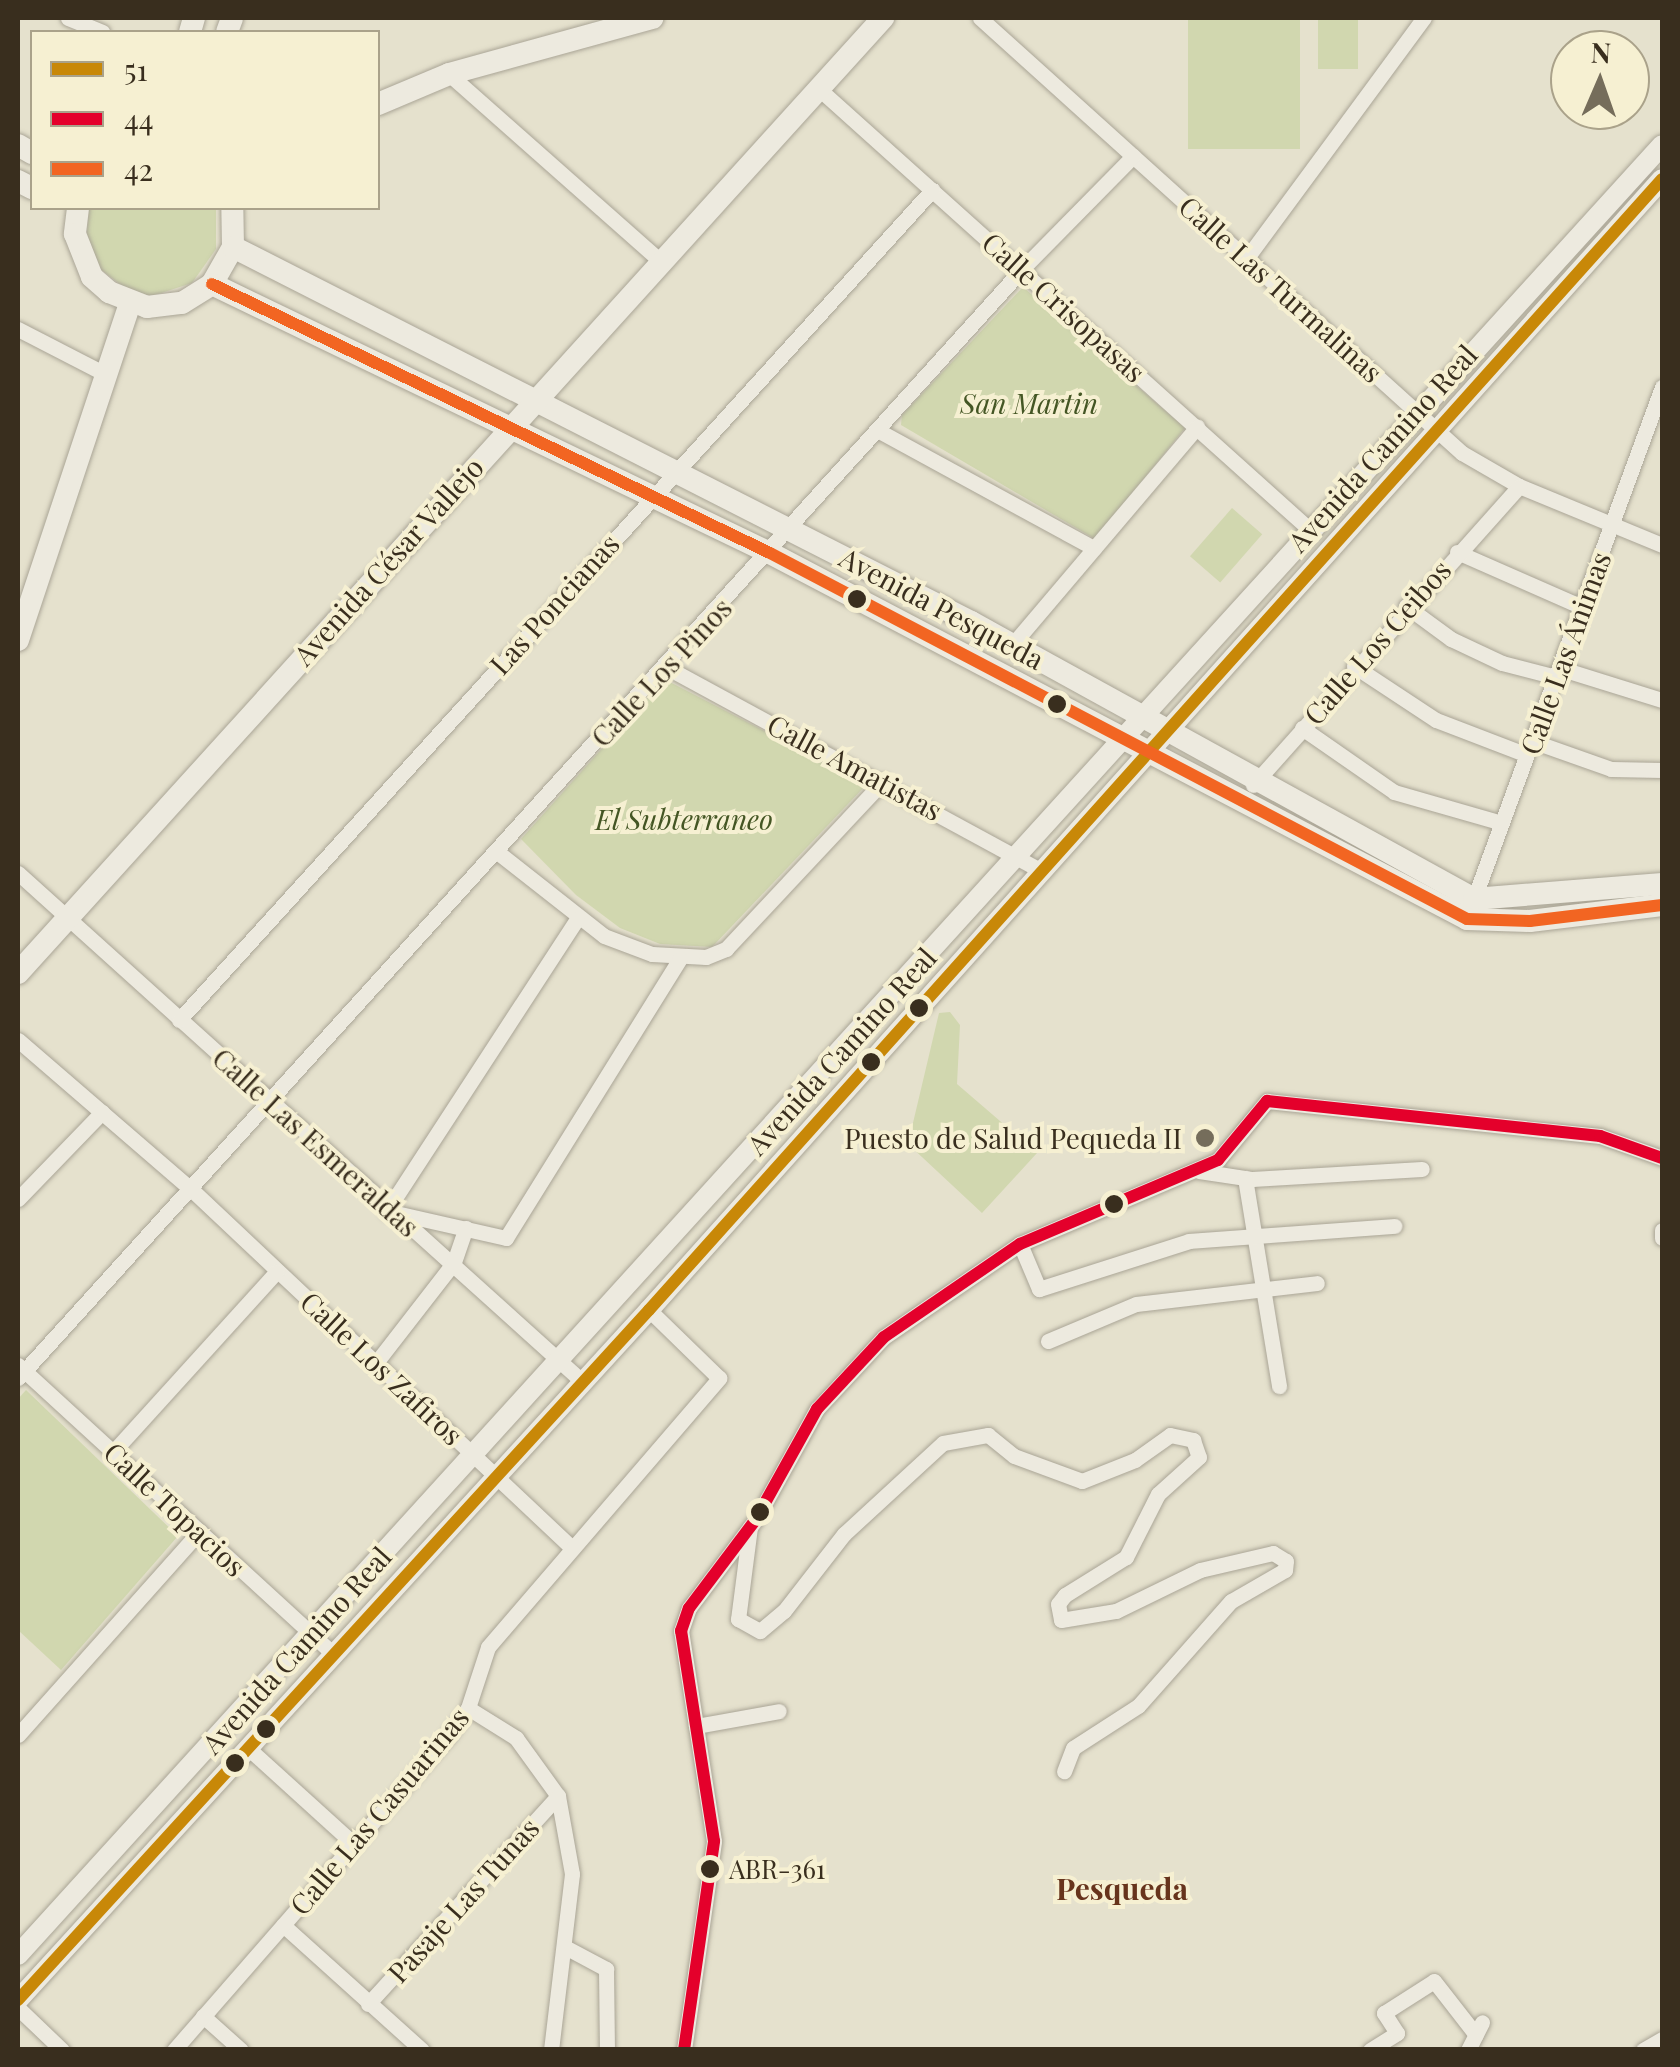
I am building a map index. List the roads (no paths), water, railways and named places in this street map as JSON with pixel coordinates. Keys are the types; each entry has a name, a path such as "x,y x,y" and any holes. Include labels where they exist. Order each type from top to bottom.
{"main road":[{"path":"380,103 449,74 652,18"},
{"name":"Avenida César Vallejo","path":"18,973 509,425 883,18"},
{"path":"75,210 80,256 92,276 130,303 182,303 212,284 233,248 232,210"},
{"name":"Avenida Pesqueda","path":"233,248 530,402 793,529 971,622 1260,777 1470,909"},
{"name":"Avenida Pesqueda","path":"212,284 770,552 1238,802 1470,909 1530,921 1662,906"},
{"path":"18,640 130,303"},
{"path":"954,651 971,622"},
{"path":"1470,909 1662,884"}],"street":[{"path":"68,18 97,30"},
{"name":"Calle Las Turmalinas","path":"980,18 1462,453 1519,486 1662,544"},
{"path":"1246,259 1424,18"},
{"path":"449,74 660,260"},
{"name":"Calle Crisopasas","path":"818,88 1309,529"},
{"name":"Avenida Camino Real","path":"18,1955 560,1362 1417,409 1662,145"},
{"name":"Calle Los Pinos","path":"192,1190 793,529 1022,268 1133,156"},
{"name":"Avenida Camino Real","path":"18,2004 649,1310 1662,180"},
{"name":"Las Poncianas","path":"179,1020 932,190"},
{"path":"18,330 106,374"},
{"name":"Calle Las Ánimas","path":"1470,909 1662,387"},
{"path":"1012,644 1196,427"},
{"path":"879,431 1094,548"},
{"name":"Calle Los Ceibos","path":"1238,802 1406,606 1519,486"},
{"path":"1456,552 1582,607"},
{"path":"1406,606 1485,655 1662,700"},
{"path":"1354,666 1436,720 1612,769 1662,770"},
{"name":"Calle Amatistas","path":"666,667 883,781 1042,871"},
{"path":"1302,728 1394,792 1502,823"},
{"path":"496,852 577,919 620,944 680,959 726,949 883,781"},
{"path":"18,873 179,1020"},
{"path":"577,919 387,1210 506,1238 680,959"},
{"name":"Calle Las Esmeraldas","path":"179,1020 387,1210 454,1262 584,1382"},
{"path":"18,1040 192,1190 20,1371"},
{"path":"684,2050 714,1842 680,1631 688,1608 750,1526 817,1409 884,1337 1020,1244 1126,1194 1199,1171 1218,1160 1267,1101 1600,1136 1662,1158"},
{"path":"18,1199 102,1112"},
{"path":"1199,1171 1245,1178 1422,1169"},
{"path":"1245,1178 1279,1386"},
{"name":"Calle Los Zafiros","path":"192,1190 570,1547"},
{"path":"1020,1244 1040,1290 1189,1242 1394,1226"},
{"path":"375,1364 454,1262 466,1228"},
{"path":"113,1452 277,1271"},
{"path":"1048,1342 1136,1304 1318,1283"},
{"name":"Calle Las Casuarinas","path":"174,2050 468,1708 488,1647 719,1378 649,1310"},
{"name":"Calle Topacios","path":"20,1371 333,1654"},
{"path":"750,1526 738,1619 760,1630 784,1611 844,1534 943,1443 968,1434 988,1435 1014,1456 1082,1481 1135,1460 1170,1435 1193,1440 1199,1457 1158,1494 1126,1557 1065,1595 1058,1604 1060,1620 1116,1611 1200,1570 1236,1561 1273,1553 1282,1555 1284,1570 1230,1601 1138,1706 1073,1748 1064,1771"},
{"path":"18,1735 200,1531"},
{"path":"468,1708 516,1738 558,1796 572,1874 551,2050"},
{"path":"696,1726 779,1711"},
{"path":"248,1748 354,1844"},
{"name":"Pasaje Las Tunas","path":"368,2004 558,1796"},
{"path":"282,1926 422,2050"},
{"path":"565,1946 606,1969 607,2050"},
{"path":"1370,2050 1397,2033 1384,2012 1434,1981 1476,2035"},
{"path":"18,2004 62,2050"},
{"path":"203,2016 241,2050"},
{"path":"1643,2050 1662,2039"}],"place":[{"name":"Puesto de Salud Pequeda II","path":"1205,1138"},
{"name":"ABR-361","path":"710,1869"}],"district":[{"name":"Pesqueda","path":"1122,1888"}],"park label":[{"name":"San Martin","path":"1029,403"},
{"name":"El Subterraneo","path":"684,819"}]}
